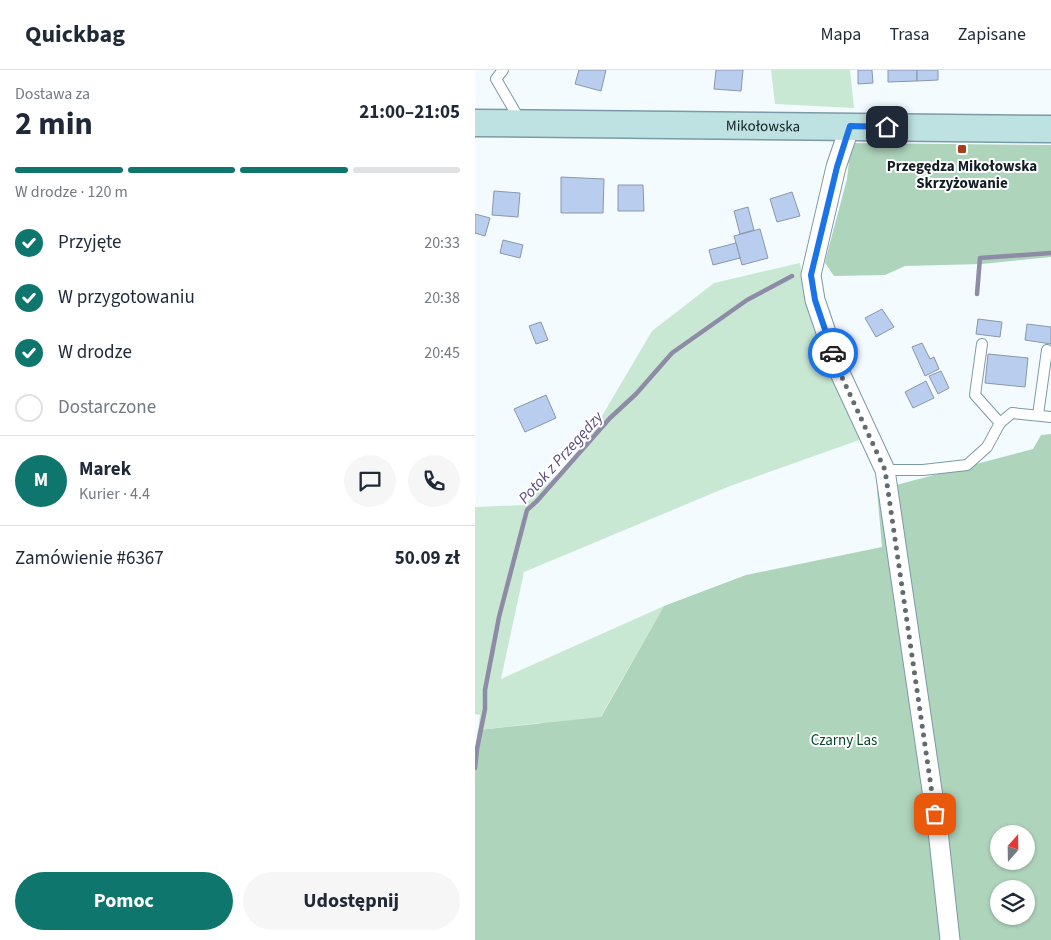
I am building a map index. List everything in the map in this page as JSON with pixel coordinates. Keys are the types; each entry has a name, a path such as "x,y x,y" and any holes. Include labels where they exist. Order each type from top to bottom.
{"main road":[{"name":"Mikołowska","path":"475,123 1051,129"}],"street":[{"path":"850,126 837,167 811,275 815,300 840,373 885,470 938,831 950,940"}],"lane":[{"path":"503,70 496,79 521,123"},
{"path":"982,344 975,395 1000,422"},
{"path":"1038,415 1047,350"},
{"path":"885,470 923,470 967,464 987,447 1000,422 1012,414 1051,417"}],"green space":[{"path":"771,70 850,70 854,108 775,104"},
{"path":"851,143 1051,145 1051,257 982,264 905,266 885,275 834,276 825,263 847,179"},
{"path":"800,263 805,298 862,439 730,486 524,572 501,679 664,606 601,716 604,756 539,723 478,730 480,715 475,714 475,507 524,505 579,455 652,331 714,283"},
{"name":"Czarny Las","path":"1051,434 1051,940 475,940 475,751 478,730 601,717 664,606 746,575 882,547 877,490 1033,449 1041,435"}],"building":[{"path":"579,70 606,70 601,91 575,84"},
{"path":"716,70 743,70 741,91 714,89"},
{"path":"858,70 872,70 873,83 858,84"},
{"path":"888,70 917,70 917,81 888,82"},
{"path":"917,70 938,70 938,80 917,81"},
{"path":"561,177 604,179 603,213 561,213"},
{"path":"618,185 643,185 644,211 618,211"},
{"path":"494,191 520,193 518,217 492,215"},
{"path":"792,192 800,216 777,222 770,199"},
{"path":"748,207 754,230 740,234 734,211"},
{"path":"475,214 490,218 485,236 475,233"},
{"path":"760,229 768,258 742,265 734,236"},
{"path":"503,240 523,245 520,258 500,253"},
{"path":"736,243 740,258 713,265 709,250"},
{"path":"882,309 894,327 876,337 865,318"},
{"path":"978,319 1002,322 1000,337 976,334"},
{"path":"541,322 548,340 536,344 529,326"},
{"path":"1027,324 1051,327 1051,344 1025,340"},
{"path":"922,343 930,359 934,357 939,369 925,376 912,347"},
{"path":"988,354 1028,358 1025,387 985,383"},
{"path":"941,371 949,388 938,394 929,376"},
{"path":"926,381 934,398 913,408 905,392"},
{"path":"546,395 556,418 525,432 514,409"}],"waterway":[{"path":"977,294 980,258 1051,253"},
{"name":"Potok z Przegędzy","path":"475,768 485,709 485,690 499,617 527,510 672,353 747,300 792,276"}],"way so far":[{"path":"833,353 840,373 885,470 935,814"}],"place":[{"name":"Przegędza Mikołowska Skrzyżowanie","path":"962,149"}],"route":[{"path":"833,353 815,300 811,275 837,167 850,126 887,127"}]}
